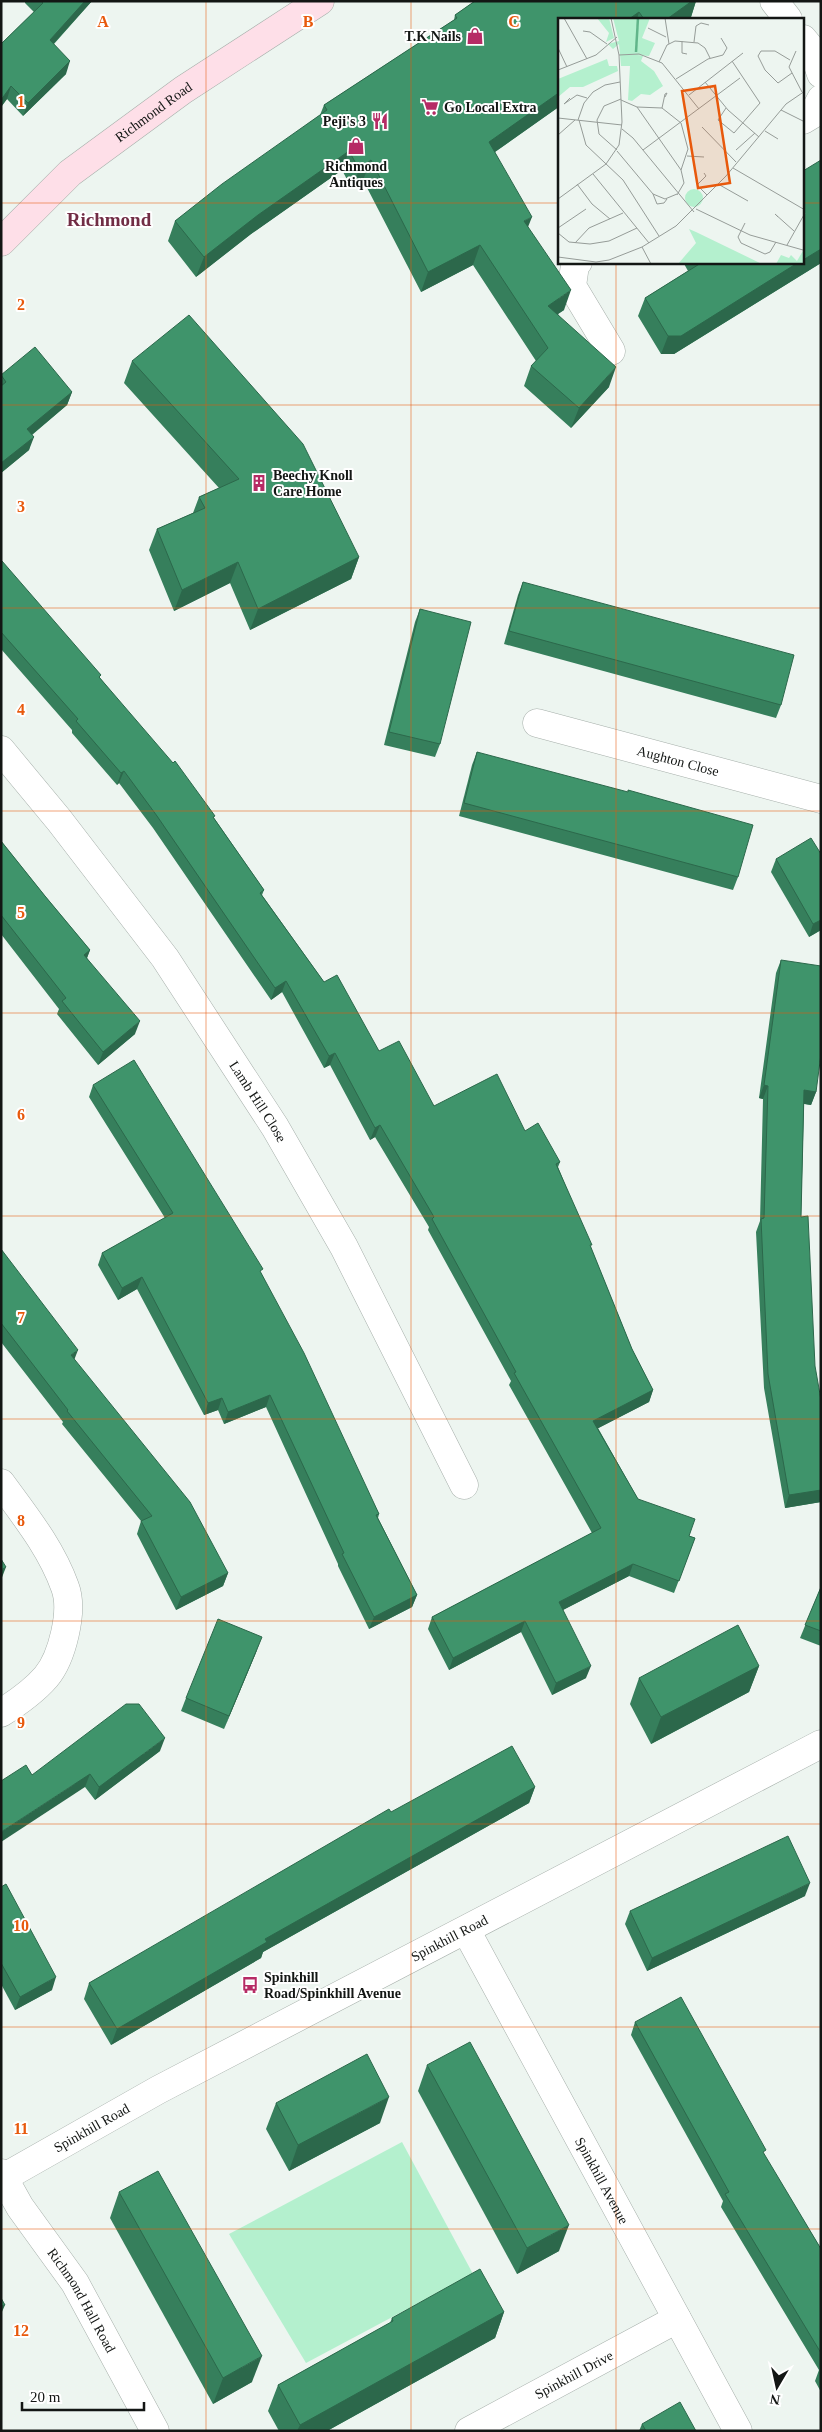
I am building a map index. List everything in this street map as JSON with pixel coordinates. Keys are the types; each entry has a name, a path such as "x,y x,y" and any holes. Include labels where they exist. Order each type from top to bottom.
{"main road":[{"name":"Richmond Road","path":"1,242 70,173 183,90 305,5"}],"street":[{"path":"774,1 787,18"},
{"path":"804,39 813,51 821,74"},
{"path":"804,119 813,114 821,99"},
{"path":"575,264 572,286 611,351"},
{"name":"Aughton Close","path":"537,722 821,799"},
{"name":"Lamb Hill Close","path":"1,750 59,820 165,958 275,1127 344,1247 464,1485"},
{"path":"1,1483 44,1542 66,1588 69,1614 62,1646 47,1676 24,1698 1,1713"},
{"name":"Spinkhill Road","path":"2,2177 158,2090 821,1744"},
{"name":"Spinkhill Avenue","path":"466,1930 738,2431"},
{"name":"Richmond Hall Road","path":"2,2177 20,2207 75,2284 155,2431"},
{"name":"Spinkhill Drive","path":"469,2431 677,2319"}],"green space":[{"path":"402,2142 473,2274 306,2363 229,2234"}],"building":[{"path":"41,1 85,1 50,40 70,61 28,103 11,86 1,100 1,44 43,3"},
{"path":"475,1 692,1 668,18 643,18 639,12 630,18 558,18 558,93 489,142 532,217 524,221 571,290 548,306 616,367 579,408 531,366 548,348 480,245 428,272 371,160 359,169 349,151 258,215 204,257 175,221 222,184 327,110 324,105 457,18 455,15"},
{"path":"821,160 821,249 804,259 804,170"},
{"path":"699,264 796,264 681,336 668,336 645,298"},
{"name":"Beechy Knoll Care Home","path":"189,315 303,444 359,557 258,609 238,562 182,590 157,529 205,508 199,497 239,479 132,361"},
{"path":"35,347 72,392 27,429 34,437 1,463 1,386 6,382 1,375"},
{"path":"2,561 101,675 99,677 173,763 175,761 215,816 213,817 264,890 260,893 324,982 337,975 379,1051 399,1041 434,1106 497,1074 525,1131 538,1123 560,1162 556,1164 592,1245 590,1245 632,1349 653,1390 593,1421 638,1499 695,1519 689,1536 695,1538 679,1581 633,1564 559,1602 591,1666 556,1683 525,1621 453,1658 432,1617 601,1528 514,1373 516,1372 432,1219 434,1217 380,1125 375,1128 335,1053 329,1056 286,981 275,988 124,771 121,773 76,721 78,719 1,632"},
{"path":"523,582 794,655 781,705 509,631"},
{"path":"420,609 471,622 440,744 389,732"},
{"path":"477,752 628,792 628,790 753,825 738,877 464,803"},
{"path":"811,838 821,854 821,920 813,924 776,859"},
{"path":"1,841 90,950 84,955 140,1021 103,1052 62,1001 66,998 1,915"},
{"path":"781,960 821,966 821,1054 816,1092 804,1090 801,1217 808,1216 815,1366 821,1400 821,1490 789,1495 768,1374 761,1219 764,1218 768,1086 764,1085"},
{"path":"134,1060 263,1269 260,1271 304,1353 379,1514 376,1515 417,1595 374,1617 342,1554 344,1553 270,1395 228,1412 222,1398 208,1403 142,1277 122,1288 102,1253 173,1213 93,1085"},
{"path":"1,1249 78,1350 71,1355 190,1502 228,1573 181,1597 141,1521 152,1516 67,1411 1,1323"},
{"path":"1,1559 6,1567 1,1570"},
{"path":"821,1587 821,1631 805,1625"},
{"path":"218,1619 262,1637 229,1716 186,1698"},
{"path":"738,1625 759,1666 661,1717 639,1678"},
{"path":"126,1704 139,1704 165,1738 99,1787 90,1774 1,1832 1,1781 26,1765 32,1775"},
{"path":"512,1746 535,1787 265,1939 267,1942 117,2029 89,1983 389,1809 391,1812"},
{"path":"788,1836 810,1883 652,1958 630,1911"},
{"path":"6,1884 56,1977 20,1997 1,1963 1,1887"},
{"path":"681,1997 766,2150 763,2152 821,2249 821,2353 725,2194 729,2192 635,2022"},
{"path":"470,2042 569,2225 527,2248 427,2065"},
{"path":"367,2054 389,2097 298,2145 276,2103"},
{"path":"158,2171 262,2356 223,2378 119,2192"},
{"path":"480,2269 504,2312 300,2425 278,2385 393,2321 392,2318"},
{"path":"1,2298 5,2305 1,2306"},
{"path":"680,2402 696,2431 646,2431 642,2424"}],"place":[{"name":"T.K Nails","path":"475,36"},
{"name":"Go Local Extra","path":"430,107"},
{"name":"Peji's 3","path":"380,121"},
{"name":"Richmond Antiques","path":"356,146"},
{"name":"Beechy Knoll Care Home","path":"259,483"},
{"name":"Spinkhill Road/Spinkhill Avenue","path":"250,1985"}],"district":[{"name":"Richmond","path":"109,219"}]}
